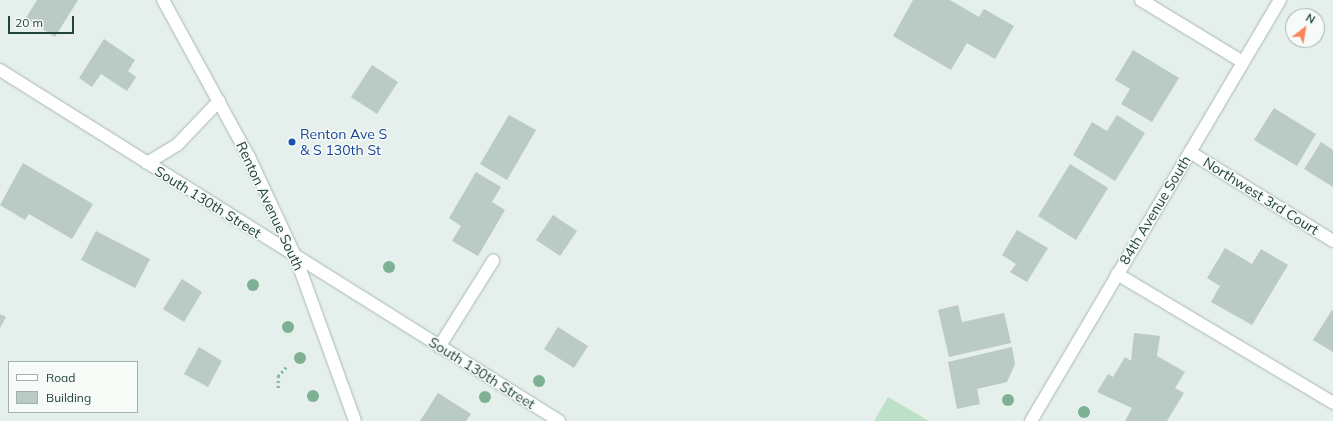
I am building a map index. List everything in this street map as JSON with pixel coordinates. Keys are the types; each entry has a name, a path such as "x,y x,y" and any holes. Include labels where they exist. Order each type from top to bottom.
{"street":[{"name":"Renton Avenue South","path":"163,0 219,101 296,258 355,421"},
{"path":"1142,0 1242,62"},
{"name":"84th Avenue South","path":"1031,421 1280,0"},
{"name":"South 130th Street","path":"0,70 296,258 558,421"},
{"path":"147,163 177,145 219,101"},
{"name":"Northwest 3rd Court","path":"1190,152 1333,241"},
{"path":"439,347 493,261"},
{"path":"1117,274 1333,403"}],"path":[{"path":"278,388 278,376 286,367"}],"green space":[{"path":"888,397 929,421 874,421"}],"building":[{"path":"37,0 78,0 55,37 26,18"},
{"path":"913,0 950,0 979,17 984,9 1014,26 995,59 967,43 951,70 893,36"},
{"path":"104,39 135,60 128,71 136,77 127,91 101,74 92,87 79,78"},
{"path":"1133,50 1179,78 1152,122 1121,104 1130,89 1115,80"},
{"path":"372,65 398,82 377,114 351,97"},
{"path":"1274,108 1316,134 1297,166 1254,140"},
{"path":"509,115 536,130 507,180 480,164"},
{"path":"1117,115 1145,133 1115,181 1073,155 1092,122 1107,131"},
{"path":"1321,142 1333,150 1333,187 1304,169"},
{"path":"23,163 93,204 72,239 29,214 25,220 0,205"},
{"path":"1070,164 1108,188 1076,240 1038,216"},
{"path":"476,172 501,187 492,202 505,210 478,256 452,241 461,226 449,218"},
{"path":"553,215 577,231 560,256 536,240"},
{"path":"1017,230 1048,248 1027,282 1010,272 1016,264 1002,255"},
{"path":"96,231 150,259 135,288 81,260"},
{"path":"1225,248 1252,264 1261,249 1288,265 1252,325 1211,302 1220,286 1207,278"},
{"path":"182,279 202,292 184,322 163,309"},
{"path":"958,305 962,322 1004,313 1011,343 949,357 938,310"},
{"path":"1332,310 1333,311 1333,352 1313,340"},
{"path":"0,314 6,317 0,328"},
{"path":"558,327 588,346 574,368 544,349"},
{"path":"1134,333 1160,336 1157,356 1185,372 1175,388 1184,393 1167,421 1125,421 1132,408 1097,392 1108,374 1113,377 1125,357 1131,361"},
{"path":"199,347 222,361 208,387 184,374"},
{"path":"1012,347 1015,364 1007,382 977,389 980,404 957,409 948,362"},
{"path":"438,393 471,414 466,421 420,421"}],"place":[{"name":"Renton Ave S & S 130th St","path":"292,142"}]}
